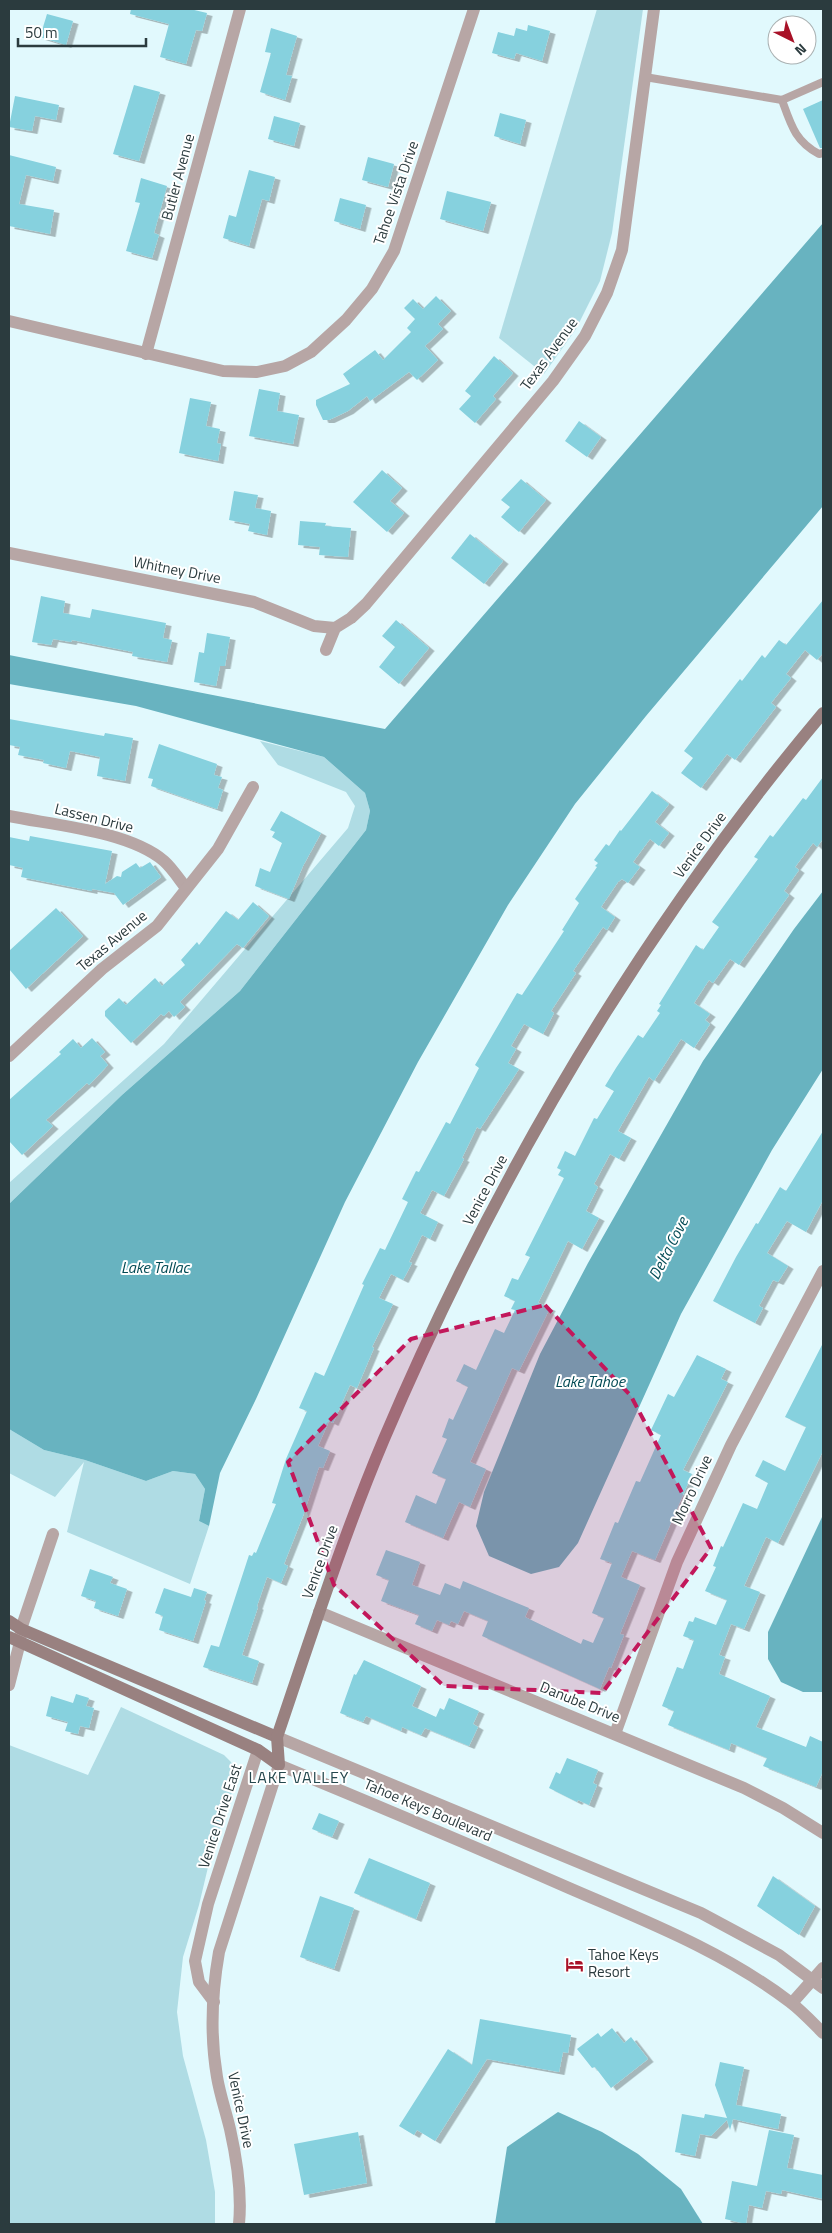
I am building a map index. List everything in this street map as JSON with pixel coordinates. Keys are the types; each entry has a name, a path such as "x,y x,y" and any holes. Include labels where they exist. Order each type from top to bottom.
{"street":[{"name":"Butler Avenue","path":"146,354 240,9"},
{"name":"Tahoe Vista Drive","path":"9,321 223,371 256,372 285,366 311,352 346,320 372,289 394,251 474,9"},
{"name":"Texas Avenue","path":"335,628 351,618 366,604 552,381 585,336 607,293 622,250 654,9"},
{"name":"Whitney Drive","path":"9,553 254,602 314,626 335,628"},
{"path":"326,650 335,628"},
{"name":"Venice Drive","path":"277,1737 319,1612 380,1449 436,1323 495,1204 604,1013 670,913 744,812 823,714"},
{"name":"Texas Avenue","path":"9,1056 102,969 157,926 218,849 253,787"},
{"name":"Lassen Drive","path":"9,816 124,840 146,849 164,861 186,888"},
{"name":"Morro Drive","path":"615,1734 677,1562 731,1445 823,1271"},
{"path":"9,1685 14,1640 22,1629 53,1534"},
{"name":"Danube Drive","path":"319,1612 744,1788 783,1808 823,1833"},
{"name":"Tahoe Keys Boulevard","path":"9,1621 22,1629 277,1737 701,1913 779,1955 818,1983"},
{"name":"Tahoe Keys Boulevard","path":"14,1640 258,1750 279,1765 511,1862 687,1939 724,1958 792,2003 823,2033"},
{"path":"214,2002 214,1979 219,1952 279,1765 277,1737"},
{"name":"Venice Drive East","path":"214,2002 198,1982 195,1961 208,1904 258,1750 264,1744 277,1737"},
{"path":"792,2003 818,1983 823,1968"},
{"name":"Venice Drive","path":"214,2002 213,2044 216,2070 238,2172 240,2224"}],"lane":[{"path":"645,77 782,100 823,82"},
{"path":"782,100 793,131 809,148 820,154 823,153"}],"highlighted area":[{"path":"545,1305 631,1396 711,1548 602,1693 444,1686 334,1585 288,1462 411,1339"}],"shaded area":[{"path":"597,9 643,9 612,233 600,281 576,329 544,374 499,338"},
{"path":"260,741 324,757 365,793 370,811 366,830 240,991 122,1095 9,1204 9,1183 164,1044 348,828 355,806 346,792 278,765"},
{"path":"9,1429 44,1450 85,1460 146,1481 173,1471 195,1474 205,1489 199,1521 209,1526 190,1584 67,1532 84,1462 55,1497 9,1473"},
{"path":"121,1707 224,1755 231,1762 236,1772 234,1786 209,1863 199,1905 183,1957 177,2012 183,2056 206,2140 215,2192 215,2224 9,2224 9,1745 88,1775"}],"water":[{"name":"Lake Tallac","path":"823,223 823,506 646,716 575,804 508,905 418,1062 345,1202 256,1399 220,1473 209,1526 199,1521 205,1489 195,1474 173,1471 146,1481 85,1460 44,1450 9,1429 9,1204 122,1095 240,991 366,830 370,811 365,793 324,757 136,706 9,684 9,655 385,729"},
{"name":"Lake Tahoe","path":"823,891 823,1069 772,1150 681,1314 578,1543 559,1567 531,1574 489,1556 476,1526 484,1492 540,1354 588,1263 703,1061 794,929"},
{"path":"823,1515 823,1692 803,1692 781,1682 768,1659 768,1632"},
{"path":"558,2112 602,2132 638,2154 681,2189 703,2224 495,2224 507,2147"}],"building":[{"path":"131,9 190,9 207,13 202,31 196,30 186,64 160,57 169,24 130,14"},
{"path":"47,14 73,21 66,45 40,37"},
{"path":"528,25 550,31 542,61 516,53 514,59 492,53 498,32 514,36 516,28 527,31"},
{"path":"271,28 297,36 286,75 292,76 285,100 260,92 271,53 265,52"},
{"path":"134,85 160,92 139,161 113,154"},
{"path":"15,96 59,105 56,120 35,116 32,131 9,127"},
{"path":"823,100 823,148 820,148 803,109"},
{"path":"500,113 526,120 520,144 494,136"},
{"path":"274,116 300,123 294,146 268,139"},
{"path":"9,155 56,167 53,181 26,175 19,204 54,210 50,234 9,226"},
{"path":"368,157 394,164 388,187 362,180"},
{"path":"249,170 275,177 269,201 262,199 249,246 223,238 229,215 236,217"},
{"path":"141,178 167,186 154,233 159,235 152,258 126,251 140,203 135,202"},
{"path":"447,191 491,202 483,231 440,219"},
{"path":"340,198 366,205 360,229 334,221"},
{"path":"436,296 451,311 438,324 443,329 425,346 438,360 417,380 409,372 370,401 367,396 348,411 329,420 323,420 316,405 316,400 350,384 343,374 375,350 383,360 411,332 407,328 415,319 404,308 413,299 423,309"},
{"path":"494,356 513,373 493,396 496,399 475,423 459,409 471,396 465,391"},
{"path":"259,389 280,393 277,411 299,415 293,444 249,436"},
{"path":"190,398 211,402 206,426 220,429 217,443 221,444 218,461 179,453"},
{"path":"579,421 601,437 587,457 565,441"},
{"path":"382,470 402,488 390,501 404,513 387,532 353,502"},
{"path":"521,479 546,500 519,532 501,517 510,507 501,500"},
{"path":"234,491 258,495 255,508 271,511 267,535 248,531 250,524 229,520"},
{"path":"300,521 326,523 325,526 351,528 348,557 319,555 320,547 298,545"},
{"path":"470,534 503,561 484,584 451,558"},
{"path":"41,596 65,601 63,613 90,618 92,609 166,623 163,638 172,640 167,662 132,656 133,652 72,640 71,642 53,639 51,645 32,642"},
{"path":"823,600 823,653 817,660 805,650 786,674 791,678 771,703 776,707 735,760 727,754 701,788 681,773 693,758 684,751 740,679 742,681 762,655 765,658 779,640 786,645"},
{"path":"396,620 429,648 399,684 379,667 395,647 382,636"},
{"path":"207,633 230,637 225,666 220,666 216,686 194,682 199,652 204,653"},
{"path":"9,719 104,736 105,733 133,738 125,781 97,776 100,757 70,751 66,768 43,763 44,760 18,755 20,747 9,745"},
{"path":"159,744 217,764 214,775 222,777 218,788 223,790 217,809 151,786 153,779 148,778"},
{"path":"823,777 823,839 817,847 813,843 795,867 799,870 784,891 789,895 739,965 730,959 713,983 709,980 694,1003 710,1014 705,1020 710,1024 694,1048 681,1039 654,1081 649,1077 618,1131 631,1138 619,1159 610,1154 594,1184 598,1187 586,1211 599,1218 582,1249 568,1241 538,1303 550,1308 519,1371 512,1368 470,1462 486,1469 470,1507 459,1502 443,1538 405,1522 416,1495 436,1504 446,1479 432,1473 447,1439 442,1437 449,1418 453,1420 468,1387 456,1381 464,1364 476,1370 495,1329 504,1333 515,1310 511,1309 515,1301 504,1296 512,1278 518,1280 530,1257 525,1255 564,1178 558,1175 561,1170 557,1168 565,1151 575,1156 594,1118 597,1119 614,1091 605,1086 638,1035 643,1038 660,1013 657,1011 661,1005 659,1004 696,945 703,950 719,927 712,922 758,859 754,857 770,835 773,837 803,798 806,800"},
{"path":"652,791 669,804 655,822 669,833 659,846 650,839 633,862 640,867 628,883 622,879 618,882 601,907 615,917 607,930 603,927 573,971 576,973 551,1011 554,1013 543,1034 524,1024 511,1046 516,1049 508,1063 519,1069 480,1129 477,1127 462,1158 464,1159 444,1196 432,1190 420,1213 438,1222 430,1239 422,1235 409,1262 412,1263 403,1280 391,1274 379,1298 393,1304 372,1347 374,1348 357,1388 350,1385 333,1423 329,1421 318,1446 330,1451 323,1468 319,1467 303,1516 284,1564 288,1566 281,1583 267,1577 257,1606 242,1655 259,1661 252,1683 203,1667 211,1645 219,1647 249,1555 252,1556 254,1552 256,1553 276,1504 272,1503 286,1459 307,1411 299,1408 315,1372 324,1376 364,1285 362,1284 380,1248 385,1250 408,1202 402,1199 416,1171 419,1172 446,1122 450,1124 479,1068 475,1065 517,993 522,995 564,931 562,930 579,903 575,899 597,867 595,866 598,863 594,860 606,844 609,846"},
{"path":"281,811 321,833 303,866 289,899 255,886 260,868 270,872 282,843 272,837 275,832 270,830"},
{"path":"30,836 112,851 105,884 117,876 121,877 122,872 136,863 140,868 150,862 161,877 123,905 114,893 92,889 92,891 21,877 23,868 9,865 9,837 29,841"},
{"path":"253,902 269,916 243,948 237,944 180,1002 185,1007 174,1017 169,1011 164,1016 161,1014 131,1043 105,1016 105,1011 119,998 126,1005 155,978 162,986 185,965 181,960 197,942 199,945 226,911 238,920"},
{"path":"56,908 83,936 26,989 9,969 9,951"},
{"path":"92,1038 105,1052 100,1056 108,1065 89,1085 87,1083 46,1120 53,1126 22,1155 9,1141 9,1100 61,1054 59,1052 73,1039 81,1048"},
{"path":"823,1131 823,1200 806,1232 787,1221 767,1253 788,1266 778,1282 773,1280 759,1306 763,1308 755,1323 713,1301 756,1223 758,1224 780,1187 786,1191"},
{"path":"823,1343 823,1451 778,1543 766,1537 744,1586 760,1592 744,1629 731,1624 719,1655 725,1657 719,1674 770,1696 756,1727 806,1747 810,1736 823,1742 823,1771 816,1787 763,1766 767,1758 731,1743 729,1750 668,1725 674,1711 662,1706 677,1667 683,1669 694,1640 683,1636 689,1621 693,1622 695,1617 716,1625 727,1600 705,1591 716,1567 713,1566 721,1546 723,1547 743,1503 757,1509 768,1483 755,1476 763,1460 785,1471 806,1427 785,1417"},
{"path":"697,1355 726,1369 721,1379 728,1382 683,1470 692,1474 655,1560 632,1551 621,1577 640,1585 620,1634 624,1635 611,1668 609,1667 600,1689 482,1636 488,1621 464,1611 458,1624 451,1621 449,1625 437,1620 432,1631 415,1624 419,1615 381,1601 389,1580 376,1575 386,1550 420,1562 412,1585 440,1595 445,1583 460,1589 463,1581 529,1608 525,1617 581,1644 583,1639 593,1643 604,1618 592,1613 612,1563 600,1559 615,1522 618,1523 636,1481 640,1482 661,1435 651,1430 668,1394 674,1397"},
{"path":"90,1569 113,1577 110,1583 127,1589 118,1616 94,1608 96,1601 81,1596"},
{"path":"164,1588 191,1597 194,1588 207,1592 204,1600 206,1601 193,1641 159,1630 163,1616 155,1613"},
{"path":"364,1660 421,1686 412,1706 436,1717 440,1708 444,1710 449,1698 479,1711 473,1724 478,1727 469,1746 425,1728 421,1735 402,1727 401,1731 366,1716 363,1722 340,1713 354,1674 356,1675"},
{"path":"76,1694 89,1698 86,1706 94,1708 89,1728 80,1726 78,1734 65,1731 68,1722 46,1716 51,1696 73,1703"},
{"path":"567,1758 598,1770 593,1783 597,1785 589,1805 578,1800 577,1802 549,1788 556,1772 560,1774"},
{"path":"319,1813 339,1821 332,1837 312,1829"},
{"path":"369,1858 430,1883 416,1919 354,1893"},
{"path":"773,1876 815,1906 799,1935 757,1906"},
{"path":"320,1896 354,1908 334,1969 300,1957"},
{"path":"480,2019 571,2035 568,2053 563,2052 559,2072 487,2059 435,2141 417,2130 414,2135 399,2126 448,2049 472,2065"},
{"path":"612,2028 624,2043 631,2037 648,2059 611,2088 595,2067 592,2068 577,2049 598,2033 601,2037"},
{"path":"720,2062 744,2067 736,2105 781,2114 778,2129 733,2119 730,2130 727,2120 711,2136 700,2134 695,2156 675,2152 682,2114 704,2118 705,2114 727,2118 715,2085"},
{"path":"769,2130 794,2135 787,2168 823,2175 823,2199 782,2190 781,2194 766,2191 762,2208 749,2205 746,2224 725,2219 732,2181 757,2186"},
{"path":"358,2132 367,2183 304,2195 294,2144"}],"place":[{"name":"Tahoe Keys Resort","path":"574,1964"}],"district":[{"name":"LAKE VALLEY","path":"299,1777"}],"water label":[{"name":"Delta Cove","path":"668,1248"}]}
